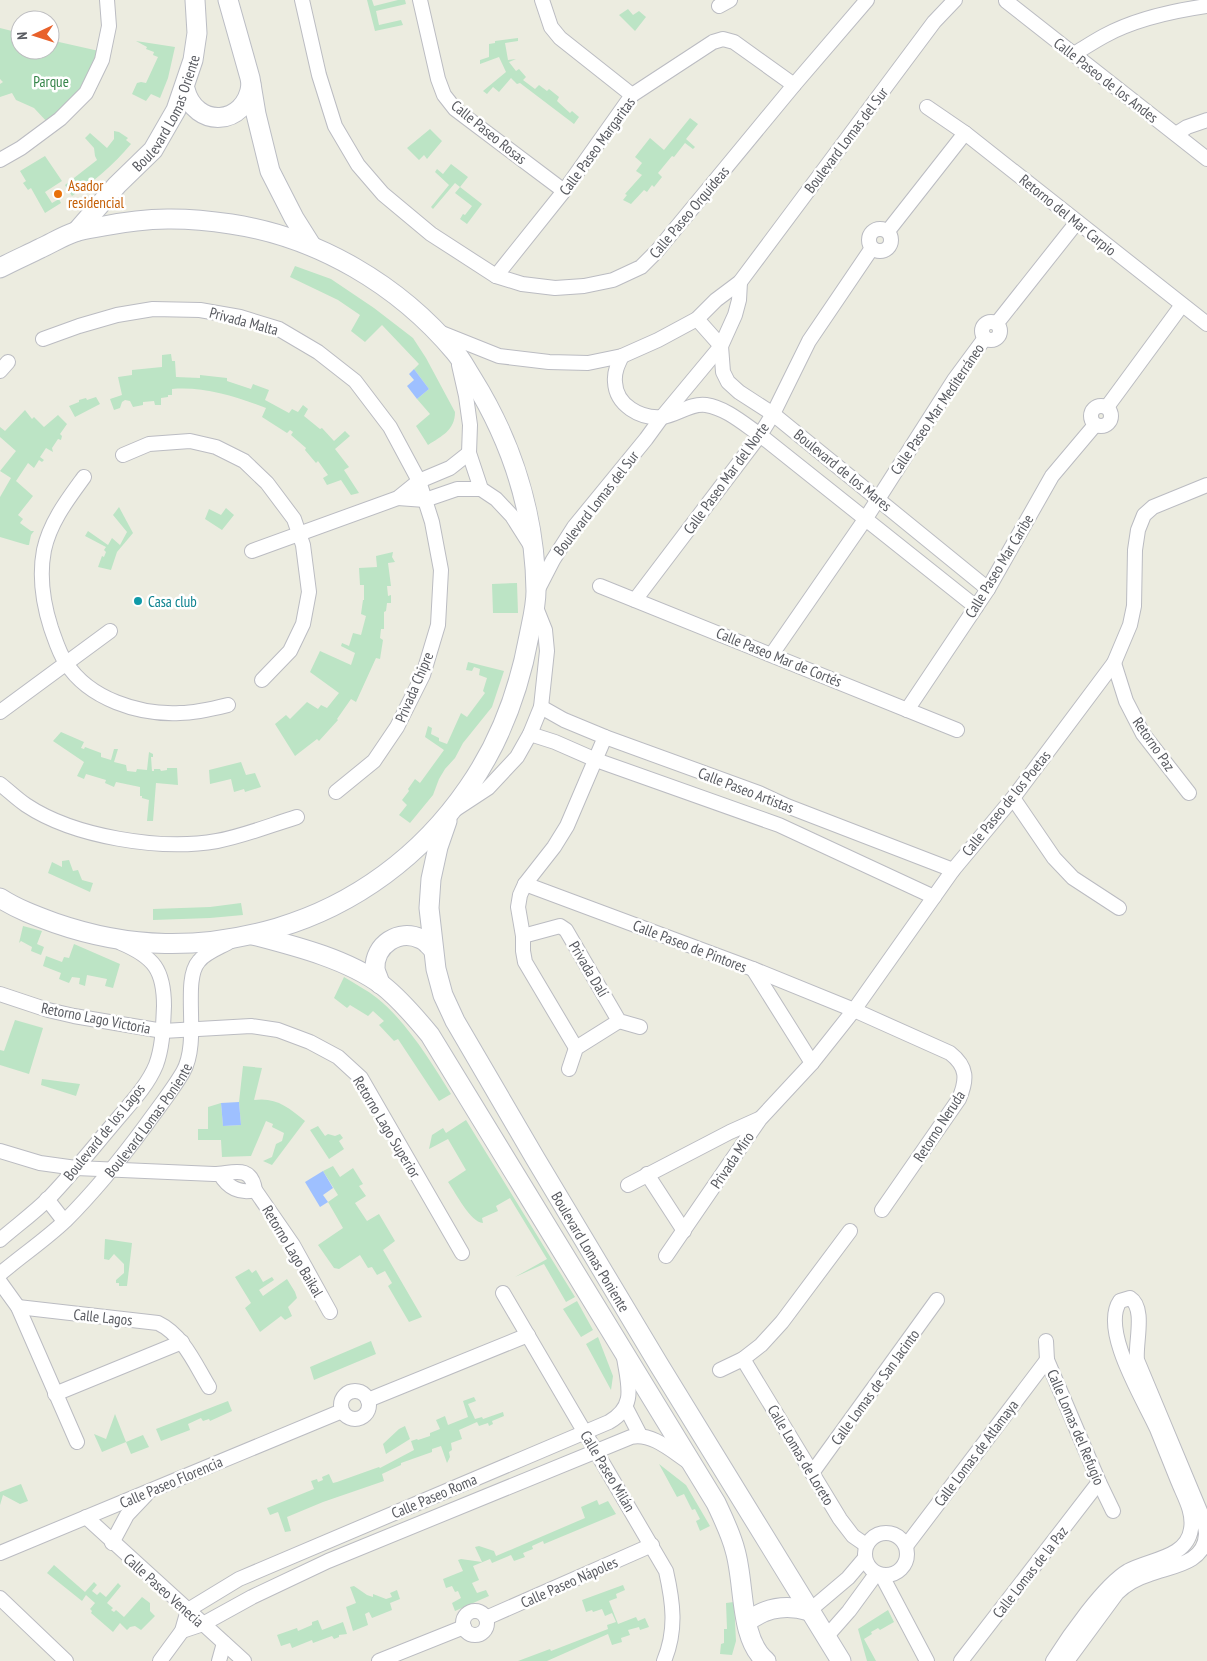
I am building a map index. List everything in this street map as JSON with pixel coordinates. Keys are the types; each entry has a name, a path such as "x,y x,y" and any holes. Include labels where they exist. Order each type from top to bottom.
{"street":[{"path":"0,160 21,148 60,119 86,94 102,60 109,26 108,0"},
{"name":"Boulevard Lomas Oriente","path":"77,231 117,185 153,150 176,110 185,89 193,60 197,33 196,0"},
{"path":"228,0 250,78 256,114 270,171 311,246"},
{"name":"Calle Paseo Orquídeas","path":"302,0 319,75 335,126 358,165 383,194 432,234 496,276 522,284 555,288 584,286 613,280 641,267 657,251 867,0"},
{"name":"Calle Paseo Rosas","path":"420,0 438,78 444,95 455,108 564,191"},
{"path":"542,0 551,27 560,38 632,95"},
{"name":"Boulevard Lomas del Sur","path":"434,330 499,356 549,362 588,363 622,356 658,340 697,319 716,300 740,282 934,22 955,0"},
{"name":"Calle Paseo de los Andes","path":"1006,1 1207,159"},
{"path":"1074,54 1104,36 1137,22 1179,10 1207,6"},
{"name":"Calle Paseo Margaritas","path":"496,276 564,191 632,95 713,42 724,39 734,42 794,85"},
{"path":"185,89 190,103 202,113 216,118 224,117 238,111 243,106 250,93 250,78"},
{"name":"Retorno del Mar Carpio","path":"927,107 965,133 1207,324"},
{"path":"1176,134 1187,127 1207,120"},
{"name":"Calle Paseo Mar del Norte","path":"635,600 760,435 773,414 809,340 872,248 868,242 870,235 874,230 881,228 888,231 965,133"},
{"path":"0,268 77,231 136,220 196,218 254,227 311,246 342,260 372,278 404,302 457,354 486,400 511,454 527,510 533,549 535,599 524,666 507,718 483,767 450,813 416,849 380,878 340,903 297,922 243,937 168,944 111,939 76,930 2,900"},
{"name":"Calle Paseo Mar Mediterráneo","path":"772,654 866,518 954,380 985,338 982,332 984,325 990,321 997,323 1077,222"},
{"name":"Boulevard Lomas del Sur","path":"535,599 553,560 574,527 721,346 735,315 739,300 740,282"},
{"name":"Calle Paseo Mar Caribe","path":"907,710 988,589 1052,476 1095,425 1090,418 1092,410 1099,405 1107,407 1182,305"},
{"name":"Privada Malta","path":"43,339 102,319 153,309 200,310 240,318 279,329 318,352 354,381 390,427 419,482 425,500"},
{"path":"697,319 721,346"},
{"name":"Boulevard de los Mares","path":"721,346 723,372 728,382 739,392 773,414 988,589"},
{"path":"457,354 470,424 469,453 481,489"},
{"path":"622,356 616,370 614,382 621,400 627,407 642,415 662,417"},
{"name":"Boulevard de los Mares","path":"662,417 696,405 714,407 735,417 866,518 976,607"},
{"path":"123,455 149,444 190,441 216,447 244,461 267,483 294,519 303,545 309,592 303,624 290,651 262,680"},
{"path":"252,551 398,498 419,482 450,468 469,453"},
{"path":"84,477 57,516 44,549 43,596 47,616 66,663 82,681 98,693 114,702 132,707 154,712 178,713 200,712 228,705"},
{"name":"Calle Paseo de los Poetas","path":"760,1119 812,1063 854,1010 952,870 1013,798 1114,663 1130,625 1134,606 1136,544 1138,530 1144,515 1153,507 1207,485"},
{"path":"398,498 425,500 457,489 481,489 496,499 512,516 533,549"},
{"name":"Privada Chipre","path":"336,792 374,760 397,726 423,675 438,626 441,570 432,522 425,500"},
{"name":"Calle Paseo Mar de Cortés","path":"600,586 957,730"},
{"path":"450,813 488,788 517,757 530,734 541,707 547,651 545,630 535,599"},
{"path":"0,712 110,631"},
{"name":"Retorno Paz","path":"1114,663 1126,701 1143,734 1189,793"},
{"name":"Calle Paseo Artistas","path":"541,707 564,720 605,737 759,793 787,806 952,870"},
{"name":"Calle Paseo Artistas","path":"530,734 555,742 596,760 779,825 934,896"},
{"path":"576,1048 525,962 518,907 520,894 525,884 554,847 567,826 605,737"},
{"path":"0,784 27,806 68,826 136,841 174,845 217,841 297,817"},
{"path":"750,815 759,793"},
{"path":"1013,798 1054,858 1073,878 1119,908"},
{"path":"779,825 787,806"},
{"name":"Boulevard Lomas Poniente","path":"450,813 438,847 431,879 429,908 433,949 443,995 455,1021 560,1199 841,1661"},
{"name":"Calle Paseo de Pintores","path":"525,884 753,969 854,1010"},
{"name":"Privada Dalí","path":"523,936 560,926 566,930 619,1021"},
{"path":"380,984 375,971 376,956 384,944 395,936 410,935 423,939 433,949"},
{"name":"Boulevard Lomas Poniente","path":"0,1274 64,1222 113,1169 184,1070 190,1051 192,1030 191,991 194,968 203,957 243,937 326,957 353,968 380,984 419,1022 430,1036 694,1466 716,1503 735,1550 753,1646 766,1661"},
{"name":"Boulevard de los Lagos","path":"0,1240 47,1199 76,1168 138,1094 155,1066 163,1031 164,988 162,977 150,960 136,950 111,939"},
{"path":"753,969 812,1063"},
{"name":"Retorno Lago Victoria","path":"0,994 48,1010 74,1016 163,1031"},
{"name":"Retorno Neruda","path":"854,1010 950,1053 958,1059 964,1070 965,1086 959,1100 882,1210"},
{"path":"568,1069 576,1048 619,1021 640,1027"},
{"name":"Retorno Lago Superior","path":"163,1031 251,1026 278,1030 310,1042 338,1057 361,1078 462,1253"},
{"name":"Privada Miro","path":"628,1185 730,1132 760,1119"},
{"name":"Privada Miro","path":"666,1256 760,1119"},
{"path":"0,1151 40,1163 76,1168 113,1169"},
{"name":"Retorno Lago Baikal","path":"113,1169 220,1174 224,1181 237,1191 246,1193 255,1190 293,1245 330,1312"},
{"path":"647,1174 684,1231"},
{"path":"47,1199 64,1222"},
{"path":"720,1370 743,1359 761,1345 782,1322 850,1232"},
{"path":"0,1282 18,1307 76,1442"},
{"name":"Calle Paseo Milán","path":"503,1293 666,1571 672,1602 673,1622 668,1653 664,1661"},
{"path":"1053,1661 1069,1650 1124,1585 1152,1573 1181,1566 1197,1554 1204,1544 1203,1518 1137,1360 1136,1345 1139,1320 1137,1304 1130,1298 1124,1299 1117,1305 1116,1313 1120,1348 1189,1508 1191,1529 1187,1540 1176,1552 1128,1572 1117,1579 1069,1650"},
{"name":"Calle Lomas de San Jacinto","path":"812,1474 937,1300"},
{"name":"Calle Lagos","path":"18,1307 158,1323 165,1326 182,1342 209,1387"},
{"path":"368,1400 528,1335"},
{"name":"Calle Lomas del Refugio","path":"1046,1341 1047,1360 1113,1511"},
{"path":"55,1394 182,1342"},
{"path":"623,1349 628,1385 626,1408 640,1435 655,1440 694,1466"},
{"name":"Calle Lomas de Loreto","path":"743,1359 840,1519 865,1552"},
{"name":"Calle Lomas de Atlamaya","path":"906,1546 1047,1360"},
{"path":"350,1392 361,1392 368,1400 368,1411 360,1419 349,1418 342,1411 342,1400 350,1392"},
{"name":"Calle Paseo Roma","path":"188,1610 239,1579 610,1422 621,1415 626,1408"},
{"name":"Calle Paseo Florencia","path":"0,1553 342,1411"},
{"name":"Calle Paseo Roma","path":"182,1631 203,1624 252,1597 328,1561 596,1451 640,1435"},
{"name":"Calle Lomas de la Paz","path":"962,1661 1099,1482"},
{"path":"112,1543 127,1515 149,1491"},
{"name":"Calle Paseo Venecia","path":"86,1517 112,1543 244,1661"},
{"path":"747,1622 772,1608 790,1607 809,1611 848,1578 876,1535 890,1533 902,1540 908,1555 900,1571 891,1575 879,1575"},
{"name":"Calle Paseo Nápoles","path":"379,1661 464,1627 464,1618 470,1612 479,1612 486,1618 652,1546"},
{"path":"1183,1546 1197,1554"},
{"path":"865,1552 867,1565 879,1575 927,1661"},
{"path":"821,1661 828,1650 828,1639 879,1575"},
{"path":"0,1598 66,1661"},
{"path":"160,1661 182,1631 188,1610"},
{"path":"219,1661 224,1643"}],"green space":[{"path":"367,0 372,0 374,6 405,0 406,4 376,11 379,25 401,20 403,25 375,31"},
{"path":"628,9 633,15 639,11 646,17 635,31 619,15"},
{"name":"Parque","path":"0,28 10,30 10,60 60,60 60,42 99,51 87,84 49,124 34,108 16,100 12,93 0,97 0,84 3,82 0,79"},
{"path":"518,38 518,41 505,43 508,60 516,59 509,62 516,71 519,69 526,77 523,80 535,89 539,85 547,91 549,89 559,97 557,101 570,113 572,111 579,117 574,124 511,78 499,92 493,87 487,94 483,91 506,72 499,57 480,64 480,60 489,57 489,44 495,43 495,41"},
{"path":"136,41 175,47 168,78 160,98 151,94 146,101 132,94 137,83 146,83 158,57 153,55 154,52 146,49 147,47"},
{"path":"690,118 698,124 686,139 695,147 693,149 685,143 658,173 662,177 654,187 652,185 647,192 644,190 631,204 623,200 627,195 625,194 642,175 636,171 642,163 635,157 650,138 664,150"},
{"path":"430,129 442,141 427,159 424,155 419,160 407,148"},
{"path":"114,131 128,138 126,140 131,144 103,172 72,196 65,185 97,160 94,148 85,138 90,133 107,148 114,139"},
{"path":"45,156 62,181 45,192 52,203 59,199 61,203 45,213 31,188 28,190 23,183 26,181 20,171"},
{"path":"451,164 468,177 460,187 455,183 433,209 431,207 449,185 435,172 437,169 443,174"},
{"path":"460,187 482,204 467,224 460,219 472,206 455,193"},
{"path":"295,266 331,279 374,308 413,338 455,412 453,423 447,432 428,445 416,426 430,414 417,399 429,389 414,369 419,364 382,325 365,342 351,331 360,315 338,300 290,277"},
{"path":"171,354 172,361 175,361 176,377 200,378 200,375 227,378 227,381 251,389 253,384 269,390 265,400 289,413 292,409 298,412 303,405 308,409 304,416 320,429 322,428 334,441 345,431 350,436 335,449 349,467 344,470 359,493 351,495 341,480 327,485 323,478 328,475 318,461 316,463 305,450 306,448 291,435 293,432 290,430 287,433 262,417 266,408 244,400 196,389 172,389 172,395 161,398 161,405 155,405 154,401 143,402 143,405 133,407 130,401 125,400 120,408 114,410 110,399 122,395 118,377 132,375 132,370 162,367 162,355"},
{"path":"96,397 100,404 75,417 69,406 79,402 79,400"},
{"path":"25,410 32,419 34,417 44,427 58,415 67,424 60,434 62,436 61,440 58,439 52,448 53,452 46,448 40,457 44,460 42,462 39,460 34,468 28,463 16,481 33,496 18,515 23,519 20,523 34,531 29,545 0,537 0,497 11,478 0,471 16,451 0,437 0,427 5,431"},
{"path":"119,507 133,533 117,552 111,570 98,567 102,556 104,557 106,552 104,550 106,547 85,536 88,531 108,545 112,538 120,545 127,532 113,515"},
{"path":"226,508 234,515 222,530 205,519 209,509 221,515"},
{"path":"393,552 392,557 395,562 388,563 391,586 387,586 388,596 391,595 391,603 387,603 386,611 384,612 384,629 381,629 380,638 383,640 380,659 376,658 356,702 351,699 338,720 319,741 317,739 295,756 275,724 286,715 290,719 307,702 318,709 321,705 327,708 339,693 310,672 320,651 351,665 355,653 341,646 342,643 349,646 353,633 361,635 366,616 361,614 364,600 364,585 360,585 359,568 377,567 376,556"},
{"path":"517,583 518,613 493,613 492,584"},
{"path":"468,662 504,671 492,707 463,743 455,758 439,779 433,795 410,823 399,815 407,805 402,800 415,779 420,783 444,750 425,737 428,726 432,728 431,734 439,738 439,741 447,744 461,713 467,717 485,693 483,691 487,678 479,675 480,669 474,667 472,671 466,670"},
{"path":"61,732 84,742 81,748 84,749 85,747 101,753 101,757 111,760 114,749 118,749 114,762 126,765 127,771 147,770 149,752 153,754 153,757 151,757 152,771 154,769 160,769 161,771 167,770 167,768 177,768 178,785 156,783 153,821 147,821 149,800 140,796 140,787 116,782 114,787 105,783 106,780 86,774 84,779 77,776 84,762 53,741"},
{"path":"241,762 246,775 255,773 261,787 245,792 244,789 234,792 231,779 210,784 209,770"},
{"path":"69,860 73,871 78,870 82,880 93,883 90,892 48,873 52,862 62,867 62,861"},
{"path":"241,903 243,915 153,920 153,909 210,907"},
{"path":"23,926 42,931 37,944 44,947 41,955 31,951 32,947 21,941 19,943"},
{"path":"74,944 120,964 113,988 105,986 107,979 87,975 85,986 79,984 80,978 72,977 69,983 59,979 61,973 43,966 46,956 62,962 64,957 69,958"},
{"path":"344,977 388,1007 427,1056 451,1094 439,1101 398,1039 394,1041 379,1025 384,1021 373,1011 368,1016 350,1005 347,1008 334,998"},
{"path":"15,1020 43,1028 29,1074 0,1065 0,1050 4,1051"},
{"path":"243,1066 262,1068 254,1100 269,1100 281,1104 305,1121 272,1165 263,1161 272,1157 276,1144 282,1141 284,1133 272,1127 273,1124 266,1121 251,1156 222,1157 221,1140 198,1140 198,1129 208,1129 208,1107 221,1103 223,1126 241,1125 239,1102"},
{"path":"42,1079 80,1084 76,1096 41,1085"},
{"path":"466,1120 575,1297 566,1302 544,1264 515,1277 547,1259 510,1198 496,1206 498,1211 482,1218 483,1223 473,1218 448,1182 466,1170 448,1139 429,1149 432,1135 443,1128 446,1133"},
{"path":"318,1126 325,1136 328,1134 335,1136 340,1134 343,1138 339,1141 344,1149 329,1159 310,1130"},
{"path":"333,1166 340,1177 353,1168 363,1184 359,1186 366,1196 355,1203 367,1221 379,1214 395,1241 383,1250 422,1317 409,1322 388,1286 392,1283 385,1271 377,1275 372,1267 368,1268 360,1255 339,1269 334,1268 318,1245 343,1228 328,1202 338,1195 323,1171"},
{"path":"105,1239 132,1243 127,1286 119,1286 119,1283 116,1283 116,1280 124,1273 124,1264 114,1254 109,1260 104,1259"},
{"path":"249,1269 252,1273 256,1270 263,1282 272,1277 274,1280 259,1290 263,1296 287,1279 297,1298 288,1307 292,1316 285,1320 281,1316 260,1332 245,1308 251,1303 235,1277"},
{"path":"577,1301 593,1330 581,1337 563,1309"},
{"path":"598,1337 613,1376 611,1390 586,1344"},
{"path":"371,1341 376,1354 314,1380 310,1367"},
{"path":"474,1397 476,1401 468,1404 475,1419 482,1417 483,1419 503,1412 504,1416 492,1421 493,1424 489,1426 488,1423 479,1426 477,1422 459,1430 462,1439 451,1443 452,1450 449,1452 450,1457 447,1463 441,1446 432,1449 432,1452 401,1463 401,1465 382,1474 384,1481 323,1502 287,1517 291,1531 285,1532 278,1512 270,1515 267,1508 314,1489 311,1481 317,1479 318,1482 323,1480 322,1477 329,1474 333,1483 337,1482 380,1468 414,1450 411,1441 430,1436 430,1433 440,1429 436,1420 445,1416 448,1425 468,1417 463,1401"},
{"path":"228,1401 232,1411 210,1421 209,1419 203,1421 201,1418 188,1424 190,1430 161,1441 156,1429"},
{"path":"115,1414 126,1442 102,1452 94,1434 106,1439"},
{"path":"405,1426 410,1439 386,1454 383,1444"},
{"path":"143,1435 149,1447 131,1454 126,1442"},
{"path":"659,1464 686,1485 710,1526 700,1531 696,1521 700,1519 695,1509 692,1510 684,1494 677,1497"},
{"path":"21,1484 28,1501 20,1504 3,1495 0,1505 0,1492"},
{"path":"597,1500 599,1505 608,1501 616,1514 544,1544 543,1541 532,1546 533,1549 523,1553 525,1557 514,1561 511,1555 492,1563 490,1559 473,1566 479,1580 472,1583 477,1593 486,1590 489,1596 455,1611 452,1603 461,1598 458,1591 455,1592 452,1586 446,1588 443,1579 463,1571 458,1560 482,1562 475,1547 479,1546 494,1551 496,1556 585,1518 581,1507"},
{"path":"54,1565 85,1592 94,1582 97,1585 92,1591 97,1595 100,1592 106,1597 118,1583 121,1586 107,1603 113,1608 111,1610 114,1612 116,1610 124,1617 142,1597 150,1603 150,1611 155,1616 141,1630 135,1626 127,1630 120,1623 113,1632 91,1613 90,1609 95,1603 86,1595 82,1601 47,1573"},
{"path":"623,1585 625,1590 616,1594 617,1598 609,1601 618,1624 636,1617 638,1621 645,1618 649,1627 640,1630 639,1627 628,1630 630,1635 621,1638 622,1642 612,1645 608,1634 547,1661 518,1661 550,1649 551,1651 608,1629 607,1625 616,1622 612,1613 605,1616 602,1609 586,1612 582,1600"},
{"path":"354,1586 367,1595 373,1597 373,1594 386,1599 392,1597 390,1593 397,1590 400,1599 390,1603 392,1610 372,1618 369,1612 365,1614 368,1625 353,1631 346,1607 356,1603 350,1587"},
{"path":"734,1602 736,1641 732,1655 720,1654 721,1644 724,1643 724,1629 727,1629 726,1603"},
{"path":"888,1610 894,1622 880,1630 878,1628 864,1639 876,1661 867,1661 858,1629"},
{"path":"318,1620 322,1630 343,1622 347,1634 339,1635 339,1637 334,1639 332,1636 313,1643 312,1640 292,1648 290,1643 281,1646 277,1635 297,1628 298,1631"}],"water":[{"path":"414,369 429,389 417,399 407,386 414,380 409,374"},
{"path":"239,1102 241,1125 223,1126 221,1103"},
{"path":"323,1171 333,1188 323,1195 328,1202 320,1207 305,1182"}],"place":[{"name":"Asador residencial","path":"58,194"},
{"name":"Casa club","path":"138,601"}]}
